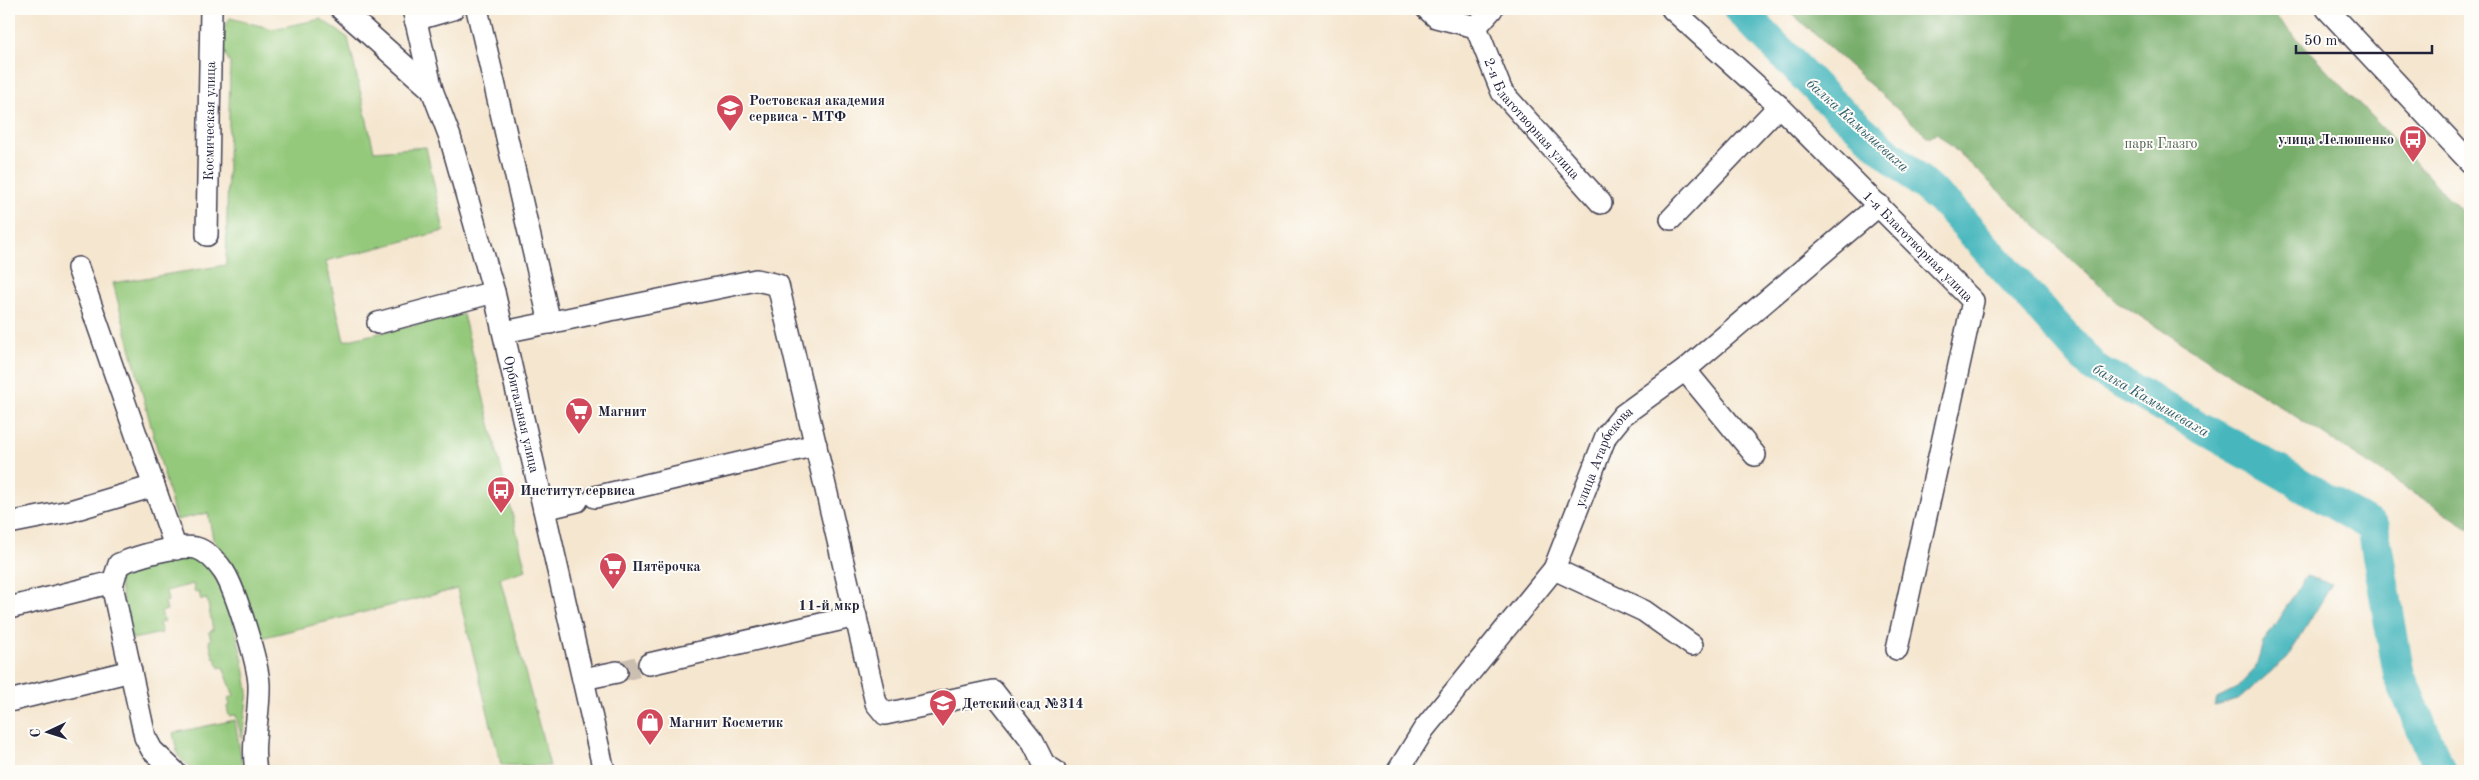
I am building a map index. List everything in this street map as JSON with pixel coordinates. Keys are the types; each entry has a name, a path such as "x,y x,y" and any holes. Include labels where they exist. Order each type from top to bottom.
{"street":[{"name":"Космическая улица","path":"207,235 211,9"},
{"path":"341,9 432,90"},
{"path":"414,15 453,9"},
{"path":"476,9 550,323"},
{"path":"1427,9 1436,17 1476,27 1492,9"},
{"name":"1-я Благотворная улица","path":"1672,9 1778,106 1973,301 1897,648"},
{"path":"2327,9 2470,162"},
{"name":"Орбитальная улица","path":"414,15 432,90 450,137 494,292 604,771"},
{"name":"2-я Благотворная улица","path":"1476,27 1502,92 1601,203"},
{"path":"1671,219 1778,106"},
{"name":"улица Атарбекова","path":"1398,771 1424,729 1554,569 1606,436 1623,415 1685,370 1879,205"},
{"path":"78,268 176,549"},
{"path":"504,332 756,280 778,285 876,703 884,714 993,691 1033,742 1044,764 1055,771"},
{"path":"378,323 494,292"},
{"path":"1685,370 1755,455"},
{"path":"544,509 816,445"},
{"path":"9,523 70,511 154,486"},
{"path":"174,771 152,750 145,737 113,582 119,564 132,558 176,549 197,548 209,555 224,572 240,608 259,683 254,742 256,771"},
{"path":"1554,569 1644,611 1692,645"},
{"path":"9,608 113,582"},
{"path":"649,664 856,616"},
{"path":"9,701 131,671"},
{"path":"583,679 617,672"}],"green space":[{"name":"парк Глазго","path":"1787,9 2269,9 2470,220 2470,529 2115,300 1937,133 1929,138"},
{"path":"230,18 273,29 321,19 348,38 374,151 426,147 444,231 326,261 344,341 463,314 526,570 500,578 550,766 501,765 457,589 257,639 240,576 213,539 208,513 176,520 113,283 226,265 230,63 217,39"},
{"path":"182,558 201,558 227,594 248,691 242,740 236,715 229,716 227,707 230,706 228,698 234,696 223,667 219,668 216,659 214,659 209,641 211,640 209,632 213,630 207,599 201,600 199,592 195,593 193,584 166,591 168,601 165,602 167,610 161,612 164,622 159,623 162,633 132,639 118,578 129,569"},
{"path":"235,720 243,771 194,771 178,756 173,733"}],"water":[{"path":"2306,576 2332,584 2288,657 2238,700 2215,706 2217,698 2237,688 2255,669 2263,643"}],"waterway":[{"name":"балка Камышеваха","path":"1739,9 1827,99 1949,207 2094,368 2282,473 2373,527 2399,675 2440,771"}],"tunnel":[{"path":"617,672 649,664"}],"place":[{"name":"Ростовская академия сервиса - МТФ","path":"730,132"},
{"name":"улица Лелюшенко","path":"2413,163"},
{"name":"Магнит","path":"579,435"},
{"name":"Институт сервиса","path":"501,514"},
{"name":"Пятёрочка","path":"613,590"},
{"name":"Детский сад №314","path":"943,727"},
{"name":"Магнит Косметик","path":"650,746"}],"district":[{"name":"11-й мкр","path":"829,605"}]}
